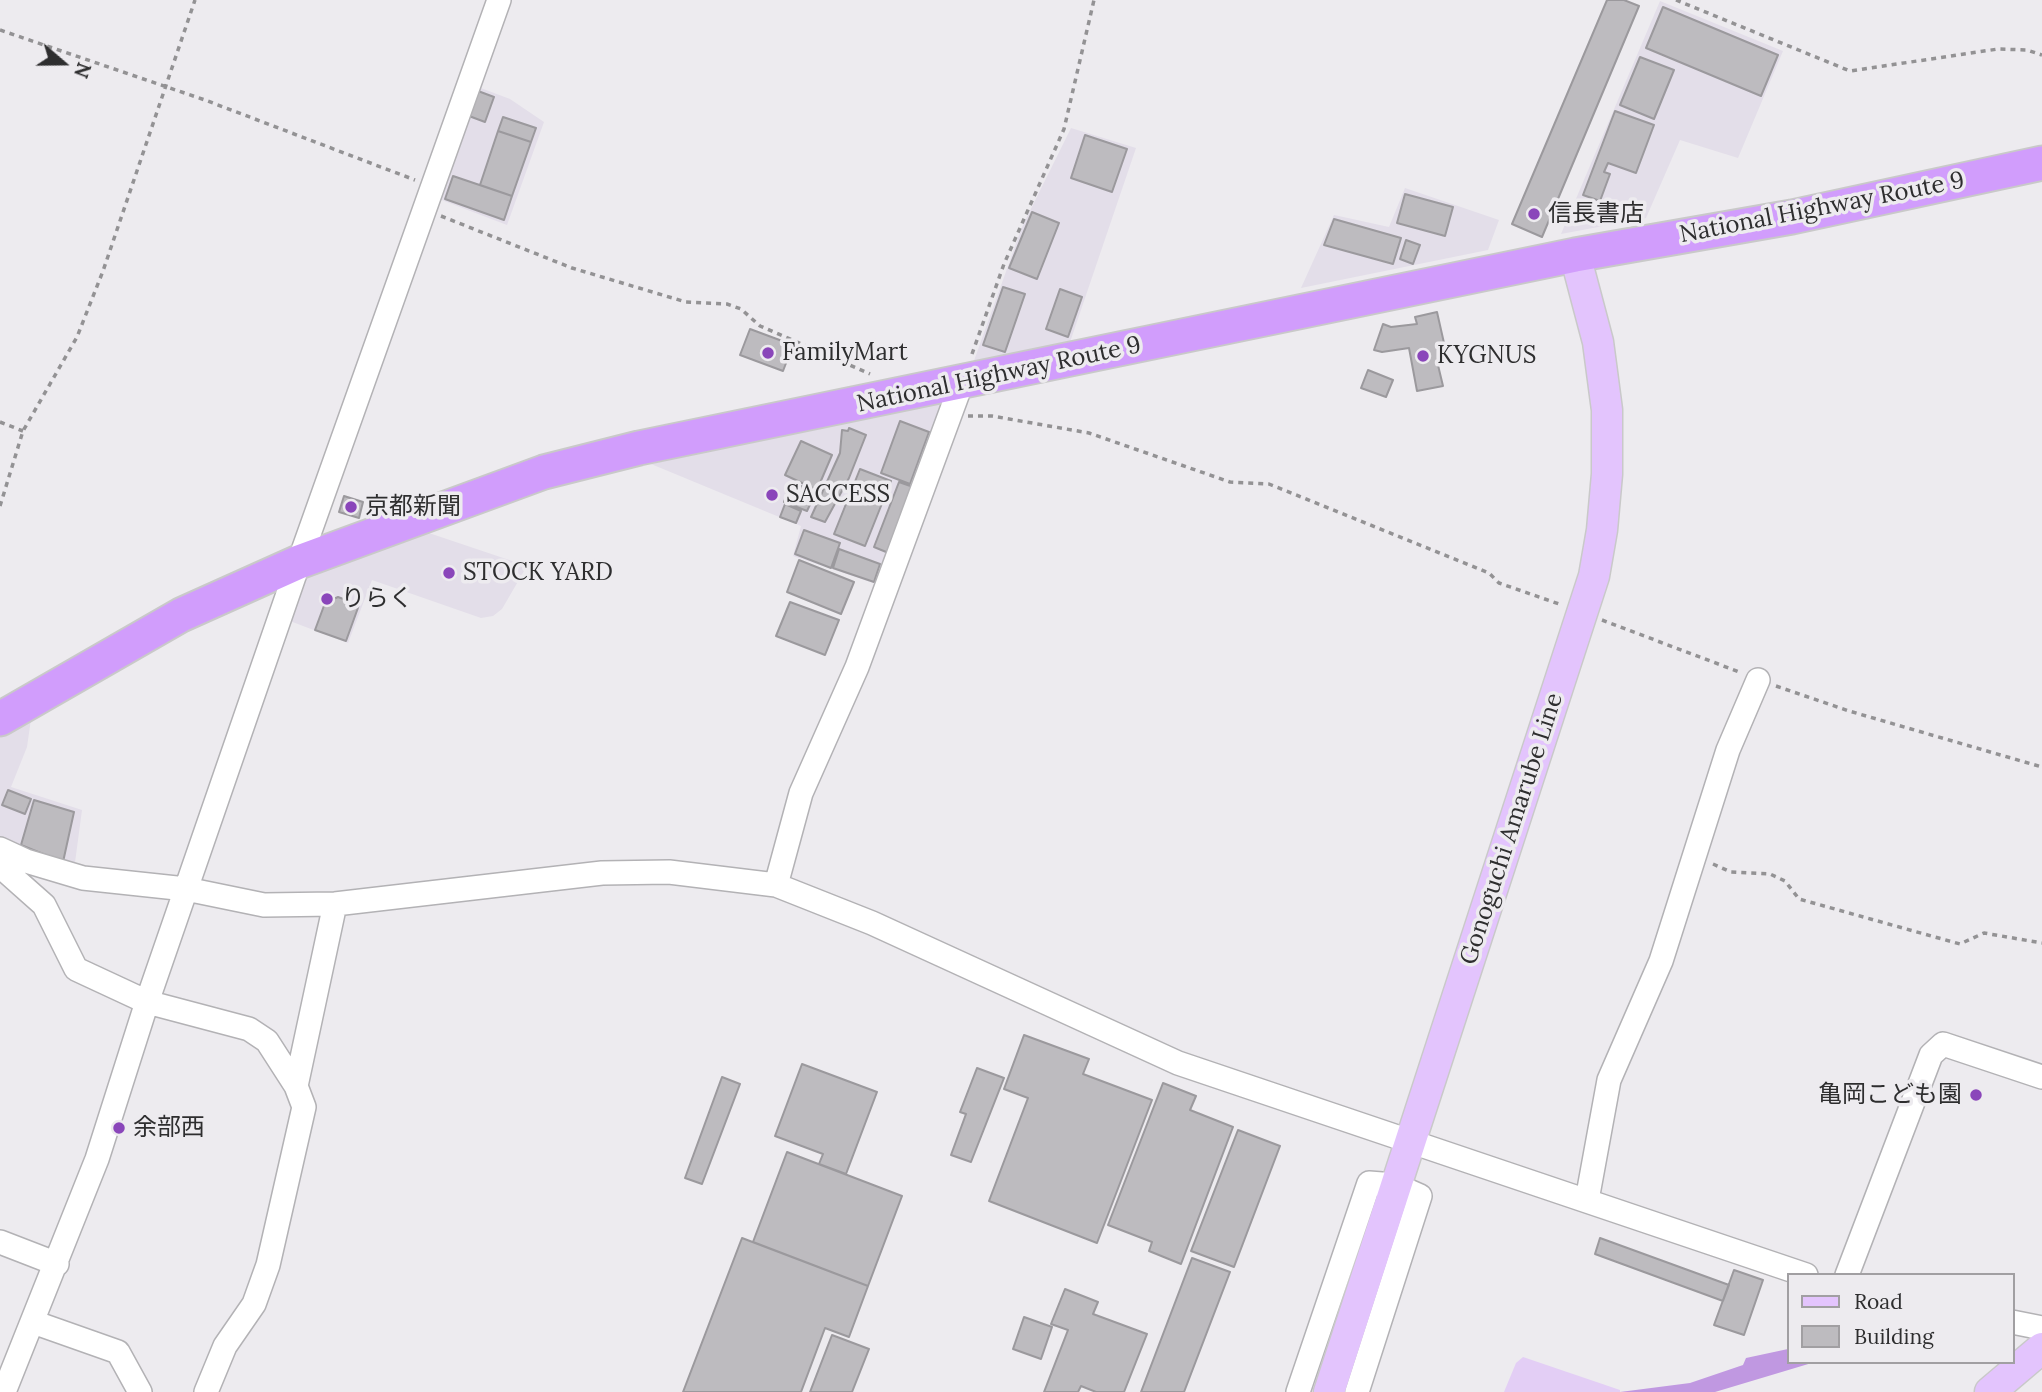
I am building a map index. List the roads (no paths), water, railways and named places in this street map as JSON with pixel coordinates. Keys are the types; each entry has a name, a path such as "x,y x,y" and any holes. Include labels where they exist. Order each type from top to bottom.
{"highway":[{"name":"National Highway Route 9","path":"0,719 181,615 299,562 544,472 639,448 1575,255 1792,217 2042,163"}],"main road":[{"name":"Gonoguchi Amarube Line","path":"1329,1392 1409,1139 1584,613 1602,530 1607,474 1607,411 1598,342 1575,255"},
{"path":"1999,1389 2042,1348"}],"street":[{"path":"4,1392 97,1159 147,1002 299,562 427,210 499,0"},
{"path":"776,885 801,793 857,667 962,382"},
{"path":"1587,1200 1609,1080 1661,961 1728,750 1758,680"},
{"path":"0,849 26,861 83,878 186,889 264,905 335,904 602,873 668,872 776,885 872,923 1178,1063 1800,1273"},
{"path":"0,866 44,905 76,969 147,1002 249,1028 267,1041 296,1086 304,1107 268,1265 254,1304 225,1346 206,1392"},
{"path":"296,1086 335,904"},
{"path":"1848,1273 1931,1055 1943,1044 2042,1077"},
{"path":"1298,1392 1368,1184 1395,1185 1420,1196 1357,1392"},
{"path":"0,1242 57,1264"},
{"path":"33,1322 118,1352 140,1392"},
{"path":"2014,1322 2042,1328"}],"place":[{"name":"信長書店","path":"1534,214"},
{"name":"FamilyMart","path":"768,353"},
{"name":"KYGNUS","path":"1423,356"},
{"name":"SACCESS","path":"772,495"},
{"name":"京都新聞","path":"351,507"},
{"name":"STOCK YARD","path":"449,573"},
{"name":"りらく","path":"327,599"},
{"name":"亀岡こども園","path":"1976,1095"},
{"name":"余部西","path":"119,1128"}]}
